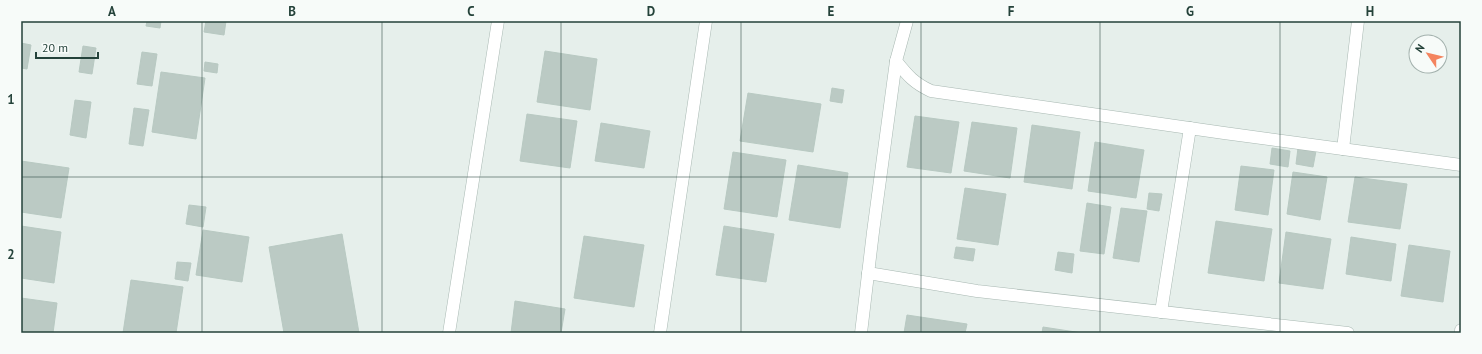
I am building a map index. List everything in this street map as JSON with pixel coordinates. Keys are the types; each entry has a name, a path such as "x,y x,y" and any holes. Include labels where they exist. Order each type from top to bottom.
{"street":[{"path":"449,333 498,21"},
{"path":"660,333 706,21"},
{"path":"862,333 868,273 896,60 907,21"},
{"path":"1343,149 1358,21"},
{"path":"896,60 908,76 919,86 931,91 1461,165"},
{"path":"1161,312 1190,128"},
{"path":"868,273 977,291 1348,333"}],"building":[{"path":"147,21 161,21 160,28 146,26"},
{"path":"206,21 226,21 224,35 204,32"},
{"path":"21,43 31,45 27,69 21,68"},
{"path":"83,46 96,48 92,74 79,72"},
{"path":"545,51 597,59 590,110 537,102"},
{"path":"142,52 157,54 152,86 137,84"},
{"path":"205,62 218,64 217,73 204,71"},
{"path":"161,72 205,78 196,139 152,132"},
{"path":"832,88 844,90 842,103 830,101"},
{"path":"748,93 821,104 813,152 740,141"},
{"path":"75,100 91,102 86,138 70,135"},
{"path":"134,108 149,110 143,146 129,144"},
{"path":"527,114 577,121 570,168 520,161"},
{"path":"915,116 959,122 951,173 907,167"},
{"path":"972,122 1017,128 1010,178 964,171"},
{"path":"601,123 650,131 644,168 595,161"},
{"path":"1032,125 1080,132 1072,189 1024,182"},
{"path":"1095,142 1144,150 1136,198 1088,191"},
{"path":"1272,148 1290,151 1288,167 1270,164"},
{"path":"1298,148 1316,151 1313,167 1296,164"},
{"path":"733,152 786,160 777,217 724,209"},
{"path":"21,161 69,168 61,218 21,212"},
{"path":"798,165 848,173 840,228 789,220"},
{"path":"1241,166 1274,170 1268,215 1235,210"},
{"path":"1293,172 1327,177 1320,220 1287,214"},
{"path":"1355,177 1407,184 1400,229 1348,222"},
{"path":"965,188 1006,194 998,245 957,239"},
{"path":"1149,193 1162,194 1159,211 1147,209"},
{"path":"1087,203 1111,207 1104,254 1080,251"},
{"path":"189,205 206,207 203,227 186,224"},
{"path":"1121,208 1147,211 1139,262 1113,258"},
{"path":"1216,221 1272,229 1264,281 1208,273"},
{"path":"21,226 61,232 54,283 21,278"},
{"path":"724,226 774,234 766,282 716,275"},
{"path":"203,230 249,237 242,282 196,275"},
{"path":"1286,232 1331,239 1323,289 1279,283"},
{"path":"342,234 359,333 284,333 269,247"},
{"path":"584,236 644,245 634,307 574,298"},
{"path":"1351,237 1396,244 1391,281 1346,274"},
{"path":"1409,245 1450,251 1443,302 1401,296"},
{"path":"956,247 975,249 973,261 954,258"},
{"path":"1058,252 1074,254 1072,273 1055,270"},
{"path":"177,262 191,263 188,281 175,279"},
{"path":"131,280 183,287 176,333 123,333"},
{"path":"21,298 57,303 53,333 21,333"},
{"path":"515,301 565,309 561,333 511,333"},
{"path":"907,315 967,324 965,333 904,333"},
{"path":"1043,327 1082,333 1042,333"}]}
